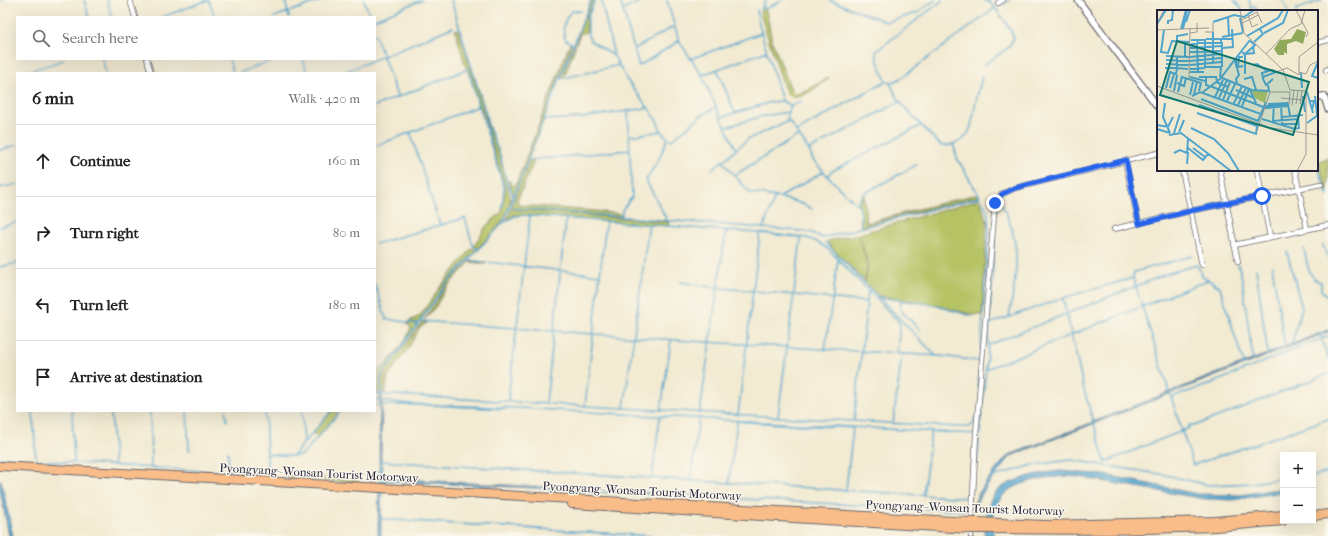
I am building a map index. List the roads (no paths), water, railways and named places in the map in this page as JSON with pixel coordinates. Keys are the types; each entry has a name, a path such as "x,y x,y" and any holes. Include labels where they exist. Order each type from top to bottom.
{"highway":[{"name":"Pyongyang–Wonsan Tourist Motorway","path":"0,466 976,527 1215,521 1280,515"},
{"path":"0,471 374,490"},
{"path":"1316,511 1328,509"},
{"path":"1316,516 1328,514"},
{"path":"997,526 1109,530 1195,528 1280,521"}],"street":[{"path":"130,0 135,16"},
{"path":"998,3 1003,0"},
{"path":"1078,0 1157,106"},
{"path":"1318,43 1328,40"},
{"path":"146,60 151,72"},
{"path":"1326,95 1328,109"},
{"path":"976,527 976,434 995,203 1002,194 1015,188 1157,153"},
{"path":"1126,160 1139,224"},
{"path":"1182,171 1202,265"},
{"path":"1220,171 1238,262"},
{"path":"1257,171 1270,237"},
{"path":"1295,171 1306,229"},
{"path":"1114,229 1190,211 1321,184"},
{"path":"1234,245 1328,225"}],"water":[{"path":"1328,330 1328,332 1011,456 975,504 979,493 1009,455"},
{"path":"380,394 382,395 381,459 383,478 701,496 386,481 384,482 381,500 381,536 378,536"},
{"path":"1061,471 1105,475 1198,494 1241,495 1280,488 1280,492 1233,500 1204,499 1079,477 1049,478 1026,482 1016,486 1001,498 996,507 994,516 993,536 984,536 989,504 996,492 1003,486 1012,482 1043,473"},
{"path":"0,480 13,536 9,536 0,490"}],"waterway":[{"path":"84,0 89,16"},
{"path":"107,0 112,16"},
{"path":"165,16 208,0"},
{"path":"209,0 215,16"},
{"path":"285,0 289,16"},
{"path":"277,16 323,0"},
{"path":"364,0 370,16"},
{"path":"376,19 422,0"},
{"path":"451,0 486,114 488,125 500,155 507,184 511,189 513,200"},
{"path":"381,394 381,376 446,284 503,223 591,0"},
{"path":"595,0 588,17 588,36 591,41 614,56 627,80 655,117 663,134 668,138 658,161 646,180 668,222"},
{"path":"601,0 614,56"},
{"path":"620,0 639,66 679,41"},
{"path":"623,10 645,0"},
{"path":"667,0 679,41 702,75 716,107"},
{"path":"761,9 766,0"},
{"path":"762,8 768,8 782,0"},
{"path":"829,0 887,22 917,13 935,0"},
{"path":"943,0 876,51 877,59 886,81 890,83 898,98 907,109 927,132 942,146 952,144 966,137 971,125 982,76"},
{"path":"890,83 900,79 995,8 989,2 984,0"},
{"path":"1002,5 1009,0"},
{"path":"1234,0 1242,10"},
{"path":"1249,0 1251,8 1255,6 1257,10"},
{"path":"1283,0 1288,10"},
{"path":"1297,10 1322,0"},
{"path":"984,65 1008,48 1014,38 1009,27 995,8"},
{"path":"757,10 757,16 763,39 782,101"},
{"path":"573,44 566,40 564,36 564,25 567,17 572,11 581,11"},
{"path":"376,59 453,27"},
{"path":"633,50 673,27"},
{"path":"690,59 761,33"},
{"path":"376,37 397,96"},
{"path":"702,75 767,51"},
{"path":"26,72 64,60"},
{"path":"102,60 106,72"},
{"path":"229,60 233,72"},
{"path":"242,72 273,60"},
{"path":"303,60 307,72"},
{"path":"344,72 373,60"},
{"path":"560,79 619,65"},
{"path":"376,106 468,69 477,100 477,106"},
{"path":"717,69 735,113"},
{"path":"797,131 886,81"},
{"path":"722,117 771,102 782,101 790,105"},
{"path":"787,122 789,107 801,101"},
{"path":"809,150 899,102"},
{"path":"376,146 479,106 504,188 502,208"},
{"path":"668,138 672,140 702,115 716,107 736,149"},
{"path":"544,120 581,118 647,108"},
{"path":"622,218 622,210 632,197 628,111"},
{"path":"726,127 759,117 787,112"},
{"path":"723,161 748,139 789,121 809,150 813,160 839,188 859,206 861,214 861,227"},
{"path":"827,176 832,171 920,126"},
{"path":"629,136 662,131"},
{"path":"410,132 440,225"},
{"path":"735,175 799,135"},
{"path":"509,208 803,231 813,233 822,238 980,197 957,158 953,143"},
{"path":"0,150 16,145"},
{"path":"530,160 629,150"},
{"path":"712,169 722,161 750,193 799,203 812,209"},
{"path":"857,204 863,194 918,164"},
{"path":"1318,168 1328,196"},
{"path":"779,198 823,172"},
{"path":"0,188 16,184"},
{"path":"763,229 775,197"},
{"path":"978,387 989,231 988,213 982,200"},
{"path":"997,208 1001,202 1013,232 1015,245 1016,272 1009,317"},
{"path":"503,223 515,216 523,215 807,238 827,248 898,321 900,324 897,353"},
{"path":"508,400 530,216"},
{"path":"376,244 465,218 473,246 479,250"},
{"path":"546,403 566,219"},
{"path":"0,227 16,222"},
{"path":"585,406 606,222"},
{"path":"624,408 649,224"},
{"path":"700,412 726,230"},
{"path":"738,415 760,233"},
{"path":"977,463 988,345 995,236"},
{"path":"778,417 801,239"},
{"path":"825,242 936,356"},
{"path":"1323,245 1328,259"},
{"path":"1304,249 1311,274 1313,278 1321,282 1321,290 1328,297"},
{"path":"1287,252 1302,308 1291,346"},
{"path":"989,324 1063,298 1133,278 1134,272 1192,256"},
{"path":"469,260 600,275"},
{"path":"825,350 838,260"},
{"path":"0,267 16,263"},
{"path":"1238,264 1242,278 1253,361"},
{"path":"988,345 1169,273 1197,265 1203,277 1220,287 1244,365"},
{"path":"1272,266 1285,348"},
{"path":"1256,269 1268,355"},
{"path":"1133,278 1193,465 1328,419"},
{"path":"986,369 1208,280"},
{"path":"680,282 712,287 867,302"},
{"path":"376,287 386,319 419,324"},
{"path":"854,421 868,292"},
{"path":"877,297 930,304 972,316"},
{"path":"1063,298 1084,390 1105,462 1189,428 1189,425 1194,426 1328,374"},
{"path":"901,300 900,310 921,331"},
{"path":"421,321 690,341 940,356 979,361"},
{"path":"1320,334 1328,359"},
{"path":"1172,397 1205,386 1328,336"},
{"path":"661,410 671,340"},
{"path":"893,424 902,354"},
{"path":"376,394 959,427 970,427 974,423 975,417"},
{"path":"376,400 411,404 518,408 974,434"},
{"path":"376,405 431,405 505,409 506,407"},
{"path":"33,412 36,460"},
{"path":"72,412 74,463"},
{"path":"111,412 114,465"},
{"path":"150,412 151,468"},
{"path":"187,412 190,450"},
{"path":"226,412 227,421"},
{"path":"265,412 267,454"},
{"path":"302,412 304,443"},
{"path":"0,458 267,475 267,454 293,456 330,412"},
{"path":"293,456 302,455 340,412"},
{"path":"652,478 660,416"},
{"path":"690,481 699,418"},
{"path":"729,483 737,421 853,428 846,489"},
{"path":"923,495 931,432"},
{"path":"228,452 229,472"},
{"path":"380,461 969,498 973,458"},
{"path":"993,477 1033,465 1071,460 1166,475 1208,485 1253,483 1280,478"},
{"path":"1316,475 1328,472"},
{"path":"474,486 482,486"},
{"path":"534,488 953,510 963,510 970,506"},
{"path":"379,519 651,536"}]}
